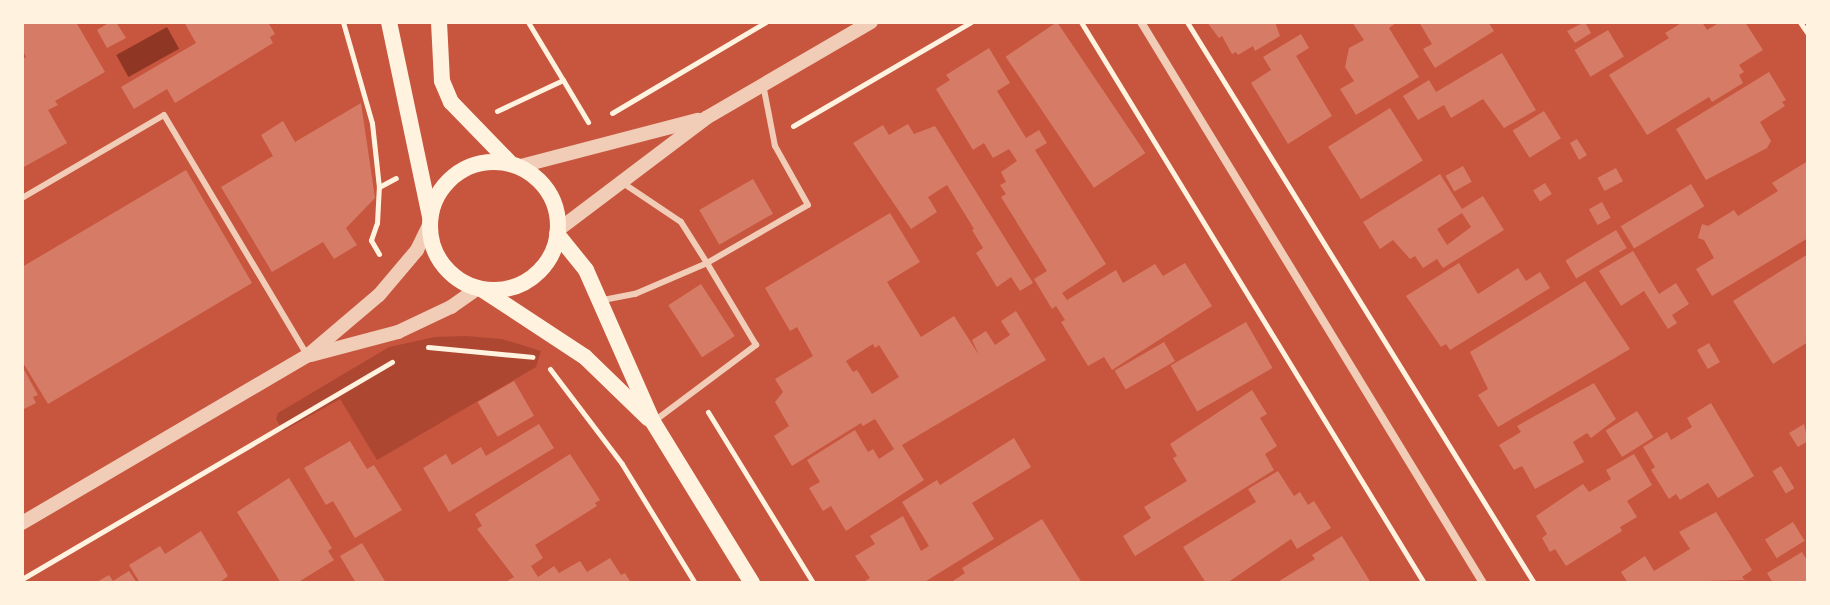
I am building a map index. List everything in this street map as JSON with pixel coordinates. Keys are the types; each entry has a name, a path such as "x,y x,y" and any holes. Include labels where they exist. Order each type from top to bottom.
{"main road":[{"path":"389,22 437,257 454,276 480,289 585,357 653,422"},
{"path":"439,22 442,81 451,102 514,166"},
{"path":"430,220 440,192 459,173 493,162 514,166 534,176 547,191 556,210 557,232 551,254 539,271 504,290 480,289"},
{"path":"557,232 586,270 653,422 752,583"}],"street":[{"path":"557,232 706,118 871,22"},
{"path":"1141,22 1483,583"},
{"path":"514,166 706,118"},
{"path":"22,523 307,356 387,287 417,250 430,220"},
{"path":"307,356 398,332 451,307 480,289"}],"lane":[{"path":"599,301 635,294 707,263 808,205 775,146 763,84"},
{"path":"22,198 164,115 307,356"},
{"path":"621,182 681,222 756,345 653,422"}],"path":[{"path":"343,22 372,123 379,187"},
{"path":"528,22 563,80"},
{"path":"604,118 766,22"},
{"path":"793,126 971,22"},
{"path":"1081,22 1424,583"},
{"path":"1187,22 1534,583"},
{"path":"1800,22 1808,34"},
{"path":"417,348 425,347"},
{"path":"22,579 403,356"},
{"path":"708,412 813,583"}],"shaded area":[{"path":"167,27 179,49 128,77 116,55"},
{"path":"435,337 502,339 541,351 536,367 377,460 340,399 283,431 276,419 278,413 389,347"}],"building":[{"path":"22,22 76,22 105,72 55,101 58,105 48,110 67,143 22,168 22,59 26,57 22,49"},
{"path":"116,22 126,38 107,48 97,30"},
{"path":"184,22 268,22 275,34 270,37 273,43 175,103 167,89 134,109 121,87 196,43"},
{"path":"1057,22 1145,153 1094,188 1006,57"},
{"path":"1207,22 1275,22 1280,36 1255,51 1253,46 1238,55 1236,52 1232,54 1222,36 1219,38"},
{"path":"1352,22 1397,22 1389,28 1419,77 1356,115 1340,89 1354,81 1345,67 1349,48 1364,40"},
{"path":"1419,22 1488,22 1494,31 1435,68 1423,49 1432,44"},
{"path":"1585,22 1591,33 1575,43 1567,31"},
{"path":"1683,22 1702,22 1707,30 1720,22 1745,22 1763,50 1739,65 1744,72 1739,75 1743,83 1712,102 1709,97 1647,135 1609,75 1669,38 1665,33"},
{"path":"1608,30 1624,57 1591,77 1575,50"},
{"path":"1301,34 1309,48 1296,56 1332,116 1288,144 1251,83 1271,70 1263,57"},
{"path":"989,48 1010,83 997,91 1026,138 1039,130 1047,143 1035,150 1106,264 1062,293 1067,300 1116,270 1123,283 1155,264 1163,276 1185,263 1212,306 1112,370 1104,357 1088,366 1061,322 1065,320 1056,306 1052,309 1034,279 1047,271 1001,197 1006,194 1000,185 1006,182 1001,172 1017,161 1009,149 993,158 984,143 973,150 936,89 950,80 946,75"},
{"path":"1502,53 1536,110 1504,128 1483,99 1451,118 1444,105 1418,120 1403,96 1429,80 1436,92"},
{"path":"1769,72 1786,100 1782,102 1785,106 1760,122 1771,141 1767,148 1706,180 1676,129"},
{"path":"361,103 375,198 346,228 357,245 334,259 323,242 272,272 221,187 273,156 261,135 283,121 295,142"},
{"path":"1390,108 1423,161 1361,199 1328,147"},
{"path":"1544,111 1561,138 1530,158 1513,131"},
{"path":"908,124 914,134 935,126 1033,283 1020,291 1011,277 997,287 976,253 983,248 974,229 947,185 928,197 937,212 911,229 853,143 883,125 889,135"},
{"path":"1577,139 1587,155 1579,160 1570,143"},
{"path":"1808,161 1808,238 1712,296 1696,269 1714,258 1704,240 1698,238 1702,224 1708,226 1734,210 1738,216 1778,191 1772,183"},
{"path":"1463,166 1472,182 1454,191 1446,176"},
{"path":"1616,168 1623,181 1605,191 1597,178"},
{"path":"186,170 252,283 48,404 22,361 22,267"},
{"path":"1440,174 1462,209 1483,196 1504,230 1443,268 1437,259 1423,268 1415,256 1410,259 1393,240 1380,249 1363,222","holes":["1462,213 1471,227 1447,245 1437,229"]},
{"path":"753,179 773,214 719,245 699,210"},
{"path":"1545,183 1552,194 1540,201 1533,190"},
{"path":"1691,184 1704,206 1634,249 1621,226"},
{"path":"1602,202 1611,218 1598,225 1589,209"},
{"path":"890,213 920,262 887,282 921,337 954,316 979,355 972,340 986,331 995,345 1010,335 1001,321 1016,311 1046,360 902,445 924,480 846,531 831,506 823,511 809,488 820,482 807,460 855,430 868,452 873,449 879,459 894,449 875,419 863,426 861,423 792,466 774,436 789,426 775,402 783,392 775,379 813,356 797,327 790,331 765,288","holes":["873,344 875,348 879,345 899,377 872,394 857,370 853,372 846,361"]},
{"path":"1616,230 1627,248 1576,278 1565,260"},
{"path":"1633,251 1659,294 1676,283 1689,304 1672,315 1677,323 1668,329 1644,291 1621,306 1599,271"},
{"path":"1808,254 1808,342 1773,364 1733,301"},
{"path":"1459,263 1478,294 1518,268 1526,281 1540,272 1550,288 1450,350 1446,344 1441,347 1406,296"},
{"path":"1585,281 1630,349 1498,427 1478,395 1488,389 1470,352"},
{"path":"701,284 735,336 702,357 668,305"},
{"path":"1246,322 1272,368 1197,411 1171,366"},
{"path":"1164,342 1175,361 1126,390 1115,371"},
{"path":"1709,343 1720,362 1708,369 1697,350"},
{"path":"22,366 38,395 33,397 36,403 22,410"},
{"path":"514,381 534,416 498,437 478,402"},
{"path":"1594,383 1616,419 1591,438 1587,433 1573,442 1584,462 1535,489 1522,466 1514,470 1499,445 1521,432 1517,426"},
{"path":"1252,390 1267,414 1260,418 1277,446 1265,454 1274,470 1135,556 1123,536 1151,518 1144,507 1187,481 1173,458 1177,456 1170,444"},
{"path":"1711,403 1754,476 1718,498 1708,483 1680,500 1676,494 1669,499 1651,470 1655,467 1643,447 1667,432 1671,440 1692,427 1687,418"},
{"path":"1637,411 1653,437 1622,457 1606,431"},
{"path":"539,424 554,448 449,512 423,468 446,454 452,465 481,447 486,456"},
{"path":"1804,424 1808,441 1798,447 1789,433"},
{"path":"1014,438 1031,467 972,503 994,539 923,583 862,583 870,578 855,556 875,544 870,536 903,516 921,551 929,546 902,502 937,480 940,485"},
{"path":"350,441 367,469 374,465 402,510 355,538 333,501 326,505 304,468"},
{"path":"570,454 600,500 595,503 597,506 535,545 543,558 531,566 538,577 554,566 559,573 580,561 587,572 610,558 621,575 625,573 631,583 504,583 514,577 477,529 482,526 475,514"},
{"path":"1634,454 1652,485 1627,501 1637,517 1620,527 1622,531 1566,566 1555,549 1550,552 1542,538 1547,534 1536,516 1583,484 1589,492 1611,479 1606,470"},
{"path":"1781,466 1794,488 1786,493 1772,471"},
{"path":"1278,471 1294,496 1300,492 1308,505 1314,501 1331,528 1297,549 1291,539 1227,583 1206,583 1183,547 1256,502 1248,489"},
{"path":"289,478 332,548 328,551 334,560 297,583 281,583 237,512"},
{"path":"1716,512 1752,570 1742,577 1745,580 1628,583 1621,572 1645,556 1654,571 1690,549 1679,532"},
{"path":"1042,519 1082,583 950,583 965,573 962,568"},
{"path":"1793,522 1805,541 1777,558 1765,539"},
{"path":"201,531 228,576 219,583 140,583 129,565 160,546 165,554"},
{"path":"1342,536 1371,583 1276,583 1315,559 1312,555"},
{"path":"362,543 386,583 356,583 340,556"},
{"path":"1802,552 1808,562 1808,583 1773,583 1767,573"},
{"path":"129,571 137,583 95,583 109,575 113,581"}]}
